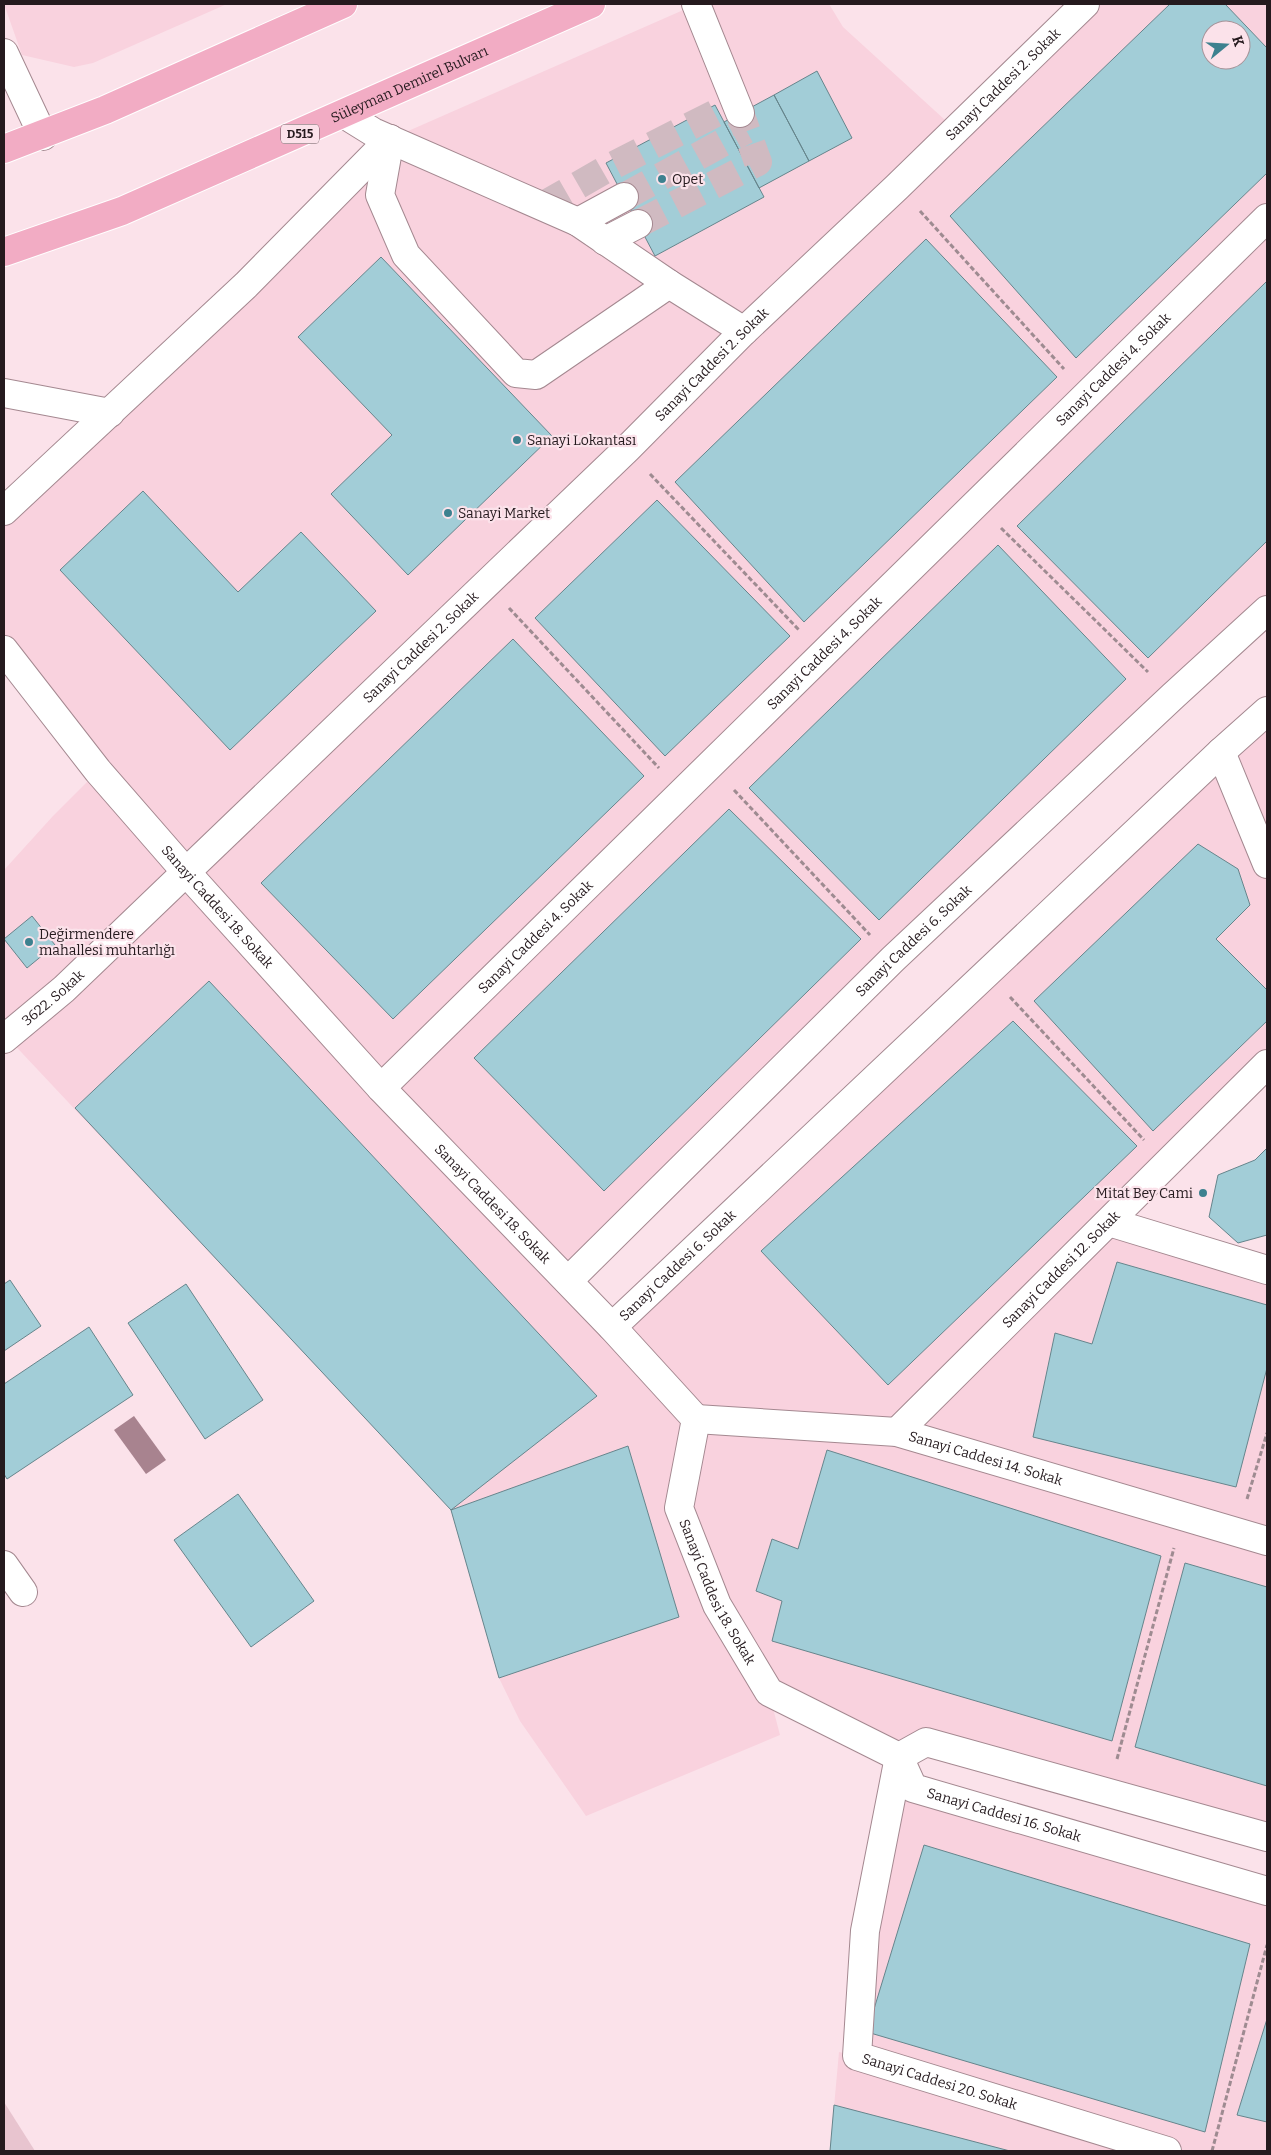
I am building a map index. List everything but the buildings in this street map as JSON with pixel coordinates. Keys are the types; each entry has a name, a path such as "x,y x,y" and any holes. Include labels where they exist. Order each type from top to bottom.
{"highway":[{"path":"4,149 43,136 343,4"},
{"name":"Süleyman Demirel Bulvarı","path":"4,252 122,211 591,4"}],"street":[{"path":"696,4 731,109"},
{"name":"Sanayi Caddesi 2. Sokak","path":"186,872 627,449 744,331 897,187 1085,4"},
{"path":"4,53 43,136"},
{"path":"344,114 390,139 578,222 669,284 744,331"},
{"path":"390,139 380,195 406,255 516,373 536,375 669,284"},
{"path":"4,511 246,285 390,139"},
{"path":"578,222 624,197"},
{"name":"Sanayi Caddesi 4. Sokak","path":"381,1088 1267,218"},
{"path":"606,241 638,224"},
{"path":"4,393 110,413"},
{"name":"Sanayi Caddesi 6. Sokak","path":"568,1281 892,959 1172,696 1267,610"},
{"name":"Sanayi Caddesi 18. Sokak","path":"4,650 98,771 186,872 381,1088 612,1327 696,1419 678,1508 717,1605 769,1692 899,1757"},
{"name":"Sanayi Caddesi 6. Sokak","path":"612,1327 1220,752 1267,711"},
{"path":"1220,752 1267,864"},
{"name":"3622. Sokak","path":"4,1039 64,989 186,872"},
{"name":"Sanayi Caddesi 12. Sokak","path":"897,1432 1267,1064"},
{"path":"1109,1222 1267,1270"},
{"name":"Sanayi Caddesi 14. Sokak","path":"696,1419 897,1432 1267,1541"},
{"path":"4,1565 23,1592"},
{"path":"899,1757 926,1742 1267,1837"},
{"name":"Sanayi Caddesi 16. Sokak","path":"899,1757 912,1788 1267,1891"},
{"name":"Sanayi Caddesi 20. Sokak","path":"899,1757 865,1931 857,2056 1167,2151"}],"path":[{"path":"897,187 1086,394"},
{"path":"627,449 822,654"},
{"path":"976,503 1172,696"},
{"path":"487,584 681,792"},
{"path":"710,764 892,959"},
{"path":"988,973 1167,1164"},
{"path":"1237,1532 1267,1433"},
{"path":"1108,1793 1183,1516"},
{"path":"1212,2151 1267,1946"}],"shaded area":[{"path":"4,4 227,4 93,63 74,67 22,55"},
{"path":"697,4 829,4 843,27 956,130 1085,4 1267,4 1267,610 568,1281 612,1327 1267,711 1267,1064 1109,1222 1267,1270 1267,1837 927,1742 899,1757 769,1693 780,1735 586,1816 520,1721 499,1678 451,1510 7,1037 4,1039 4,870 53,816 98,771 4,650 4,508 390,139"},
{"path":"134,1416 166,1460 146,1474 114,1430"},
{"path":"899,1757 913,1788 1267,1891 1267,2151 830,2151 839,2052 857,2056"},
{"path":"4,2102 35,2151 4,2151"}],"tunnel":[{"path":"542,206 608,168 718,112"},
{"path":"638,224 758,162 740,113"},
{"path":"624,197 746,130"}],"place":[{"name":"Opet","path":"662,179"},
{"name":"Sanayi Lokantası","path":"517,440"},
{"name":"Sanayi Market","path":"448,513"},
{"name":"Değirmendere mahallesi muhtarlığı","path":"29,942"},
{"name":"Mitat Bey Cami","path":"1203,1193"}]}
